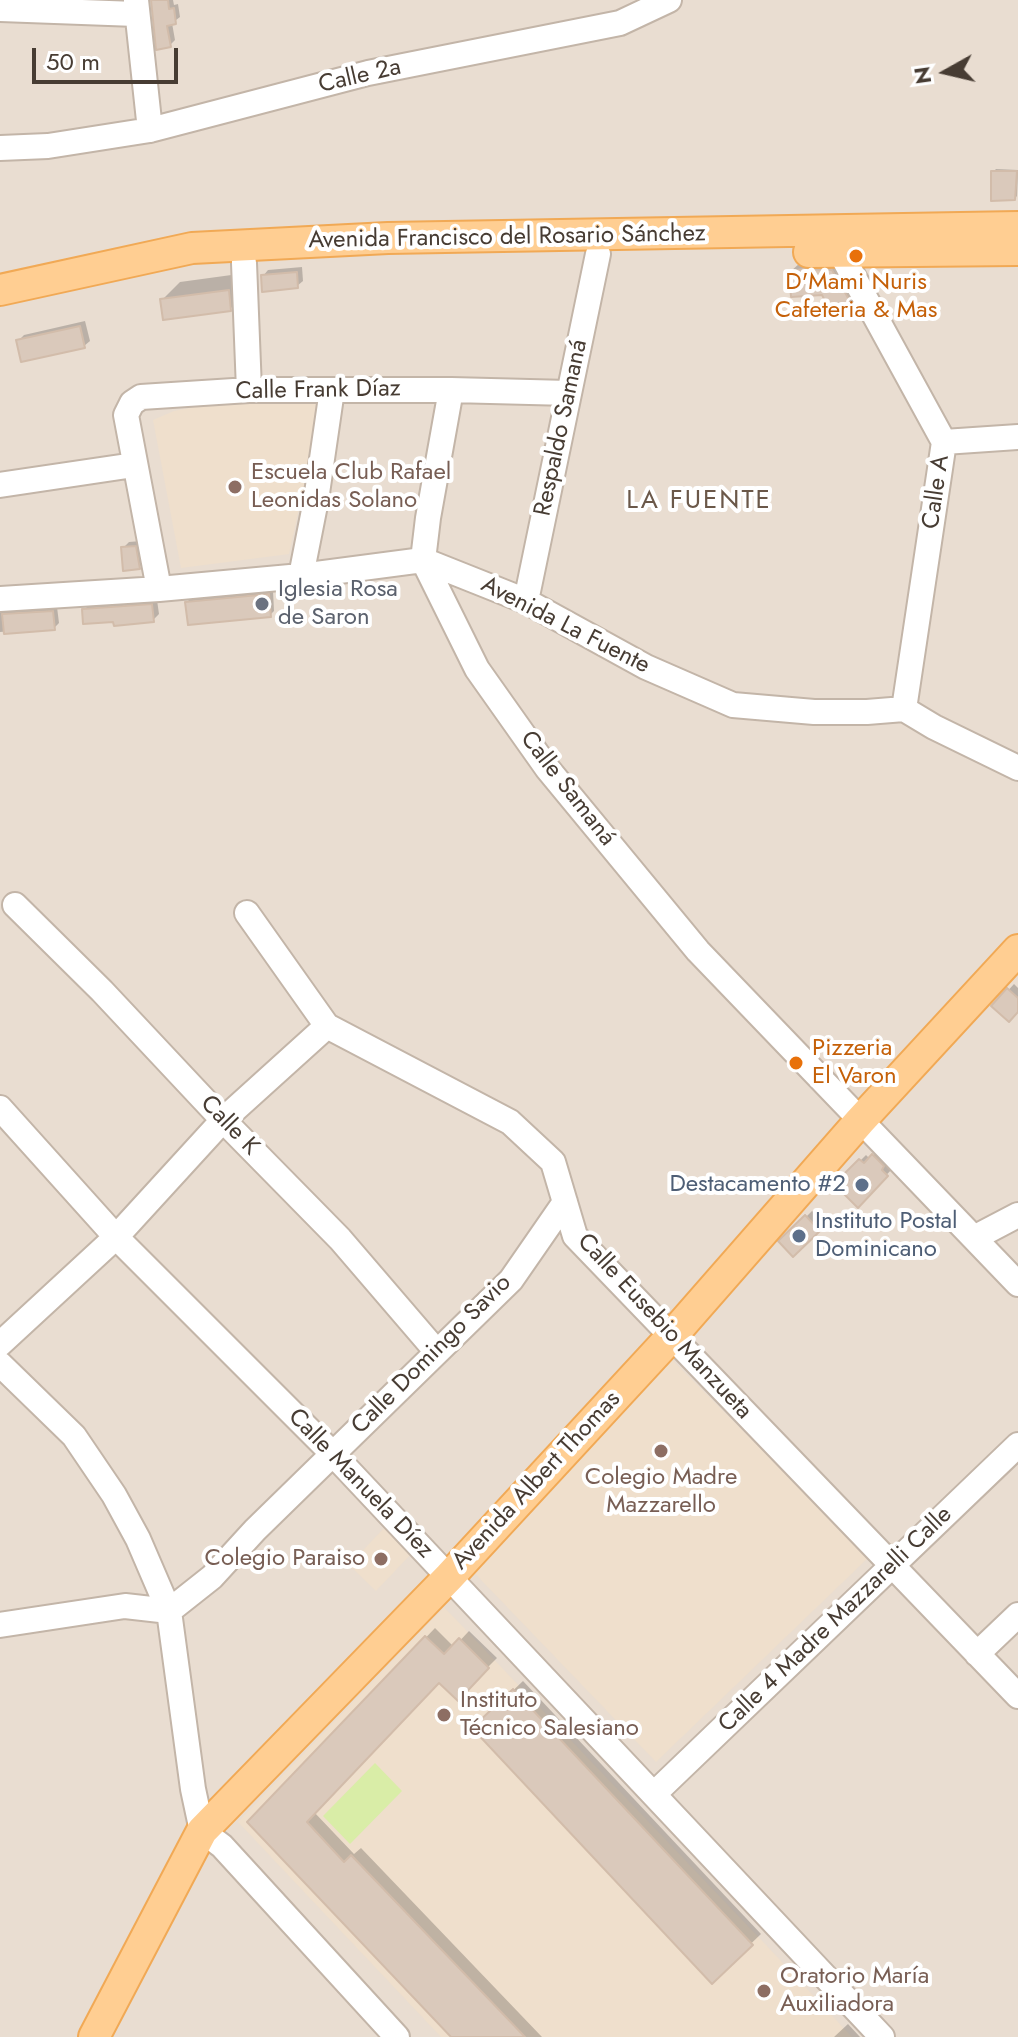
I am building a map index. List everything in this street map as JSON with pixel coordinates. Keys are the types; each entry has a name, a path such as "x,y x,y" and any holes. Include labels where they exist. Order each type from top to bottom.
{"main road":[{"name":"Avenida Francisco del Rosario Sánchez","path":"0,290 192,248 388,238 1018,227"},
{"name":"Avenida Francisco del Rosario Sánchez","path":"0,308 150,273 289,258 1018,250"},
{"name":"Avenida Albert Thomas","path":"94,2037 202,1831 449,1577 670,1338 860,1121 1018,950"}],"street":[{"name":"Calle 2a","path":"0,148 48,146 150,130 368,73 620,23 669,0"},
{"path":"0,9 136,7 150,130"},
{"name":"Calle A","path":"840,252 944,442 904,709"},
{"name":"Respaldo Samaná","path":"526,601 598,254"},
{"path":"244,263 249,390"},
{"name":"Calle Frank Díaz","path":"159,589 126,415 132,403 141,397 249,390 569,393"},
{"path":"301,576 332,390"},
{"path":"423,560 451,390"},
{"path":"944,442 1018,437"},
{"path":"0,485 134,465"},
{"name":"Avenida La Fuente","path":"0,599 301,576 423,560 526,601 646,667 733,705 814,712 904,709"},
{"name":"Calle Samaná","path":"423,560 477,669 547,768 698,951 1018,1284"},
{"path":"904,709 946,734 1018,768"},
{"name":"Calle K","path":"15,905 340,1239 437,1352"},
{"name":"Calle Eusebio Manzueta","path":"247,913 327,1026 510,1122 553,1162 575,1236 1018,1696"},
{"path":"0,1344 116,1237 223,1120 327,1026"},
{"name":"Calle Manuela Díez","path":"0,1108 116,1237 332,1453 882,2037"},
{"name":"Calle Domingo Savio","path":"169,1611 212,1577 332,1453 511,1280 565,1202"},
{"path":"974,1238 1018,1215"},
{"path":"0,1364 74,1436 114,1495 138,1539 169,1611 193,1789 202,1831 222,1846 397,2037"},
{"name":"Calle 4 Madre Mazzarelli Calle","path":"654,1794 1018,1445"},
{"path":"0,1625 125,1606 169,1611"},
{"path":"977,1654 1018,1615"},
{"path":"113,2037 111,2021 121,1982"}],"shaded area":[{"path":"0,0 1018,0 1018,2037 0,2037"},
{"name":"Escuela Club Rafael Leonidas Solano","path":"229,400 322,403 289,554 181,568 153,420 174,411"},
{"name":"Colegio Madre Mazzarello","path":"659,1347 869,1557 656,1762 458,1556"},
{"name":"Colegio Paraiso","path":"386,1526 413,1552 376,1591 349,1565"},
{"name":"Instituto Técnico Salesiano","path":"444,1607 852,2037 441,2037 238,1822"}],"green space":[{"path":"375,1763 402,1791 350,1844 323,1816"}],"building":[{"path":"151,0 168,0 169,9 174,8 176,24 167,26 171,47 156,50"},
{"path":"991,171 1017,171 1015,200 991,201"},
{"path":"832,270 855,310 833,317 822,295 791,297 789,271"},
{"path":"297,272 298,288 262,292 261,275"},
{"path":"229,290 231,311 163,320 160,299"},
{"path":"80,326 85,348 21,362 16,340"},
{"path":"136,546 140,569 123,571 121,547"},
{"path":"269,594 271,617 188,625 185,602"},
{"path":"152,604 154,622 114,626 113,622 83,624 82,609"},
{"path":"53,611 55,630 4,634 2,614"},
{"path":"1007,988 1018,998 1018,1012 1009,1022 991,1006"},
{"name":"Destacamento #2","path":"872,1154 884,1166 882,1170 888,1176 858,1208 840,1190 849,1180 843,1175 859,1159 864,1163"},
{"name":"Instituto Postal Dominicano","path":"805,1215 820,1231 793,1257 778,1241"},
{"path":"425,1636 444,1654 459,1638 489,1668 458,1701 439,1683 307,1822 344,1862 351,1855 525,2037 451,2037 247,1822"},
{"path":"513,1689 753,1945 712,1984 472,1728"}],"place":[{"name":"D'Mami Nuris Cafeteria & Mas","path":"856,256"},
{"name":"Escuela Club Rafael Leonidas Solano","path":"235,487"},
{"name":"Iglesia Rosa de Saron","path":"262,604"},
{"name":"Pizzeria El Varon","path":"796,1063"},
{"name":"Destacamento #2","path":"862,1185"},
{"name":"Instituto Postal Dominicano","path":"799,1236"},
{"name":"Colegio Madre Mazzarello","path":"661,1451"},
{"name":"Colegio Paraiso","path":"381,1559"},
{"name":"Instituto Técnico Salesiano","path":"444,1715"},
{"name":"Oratorio María Auxiliadora","path":"764,1991"}],"district":[{"name":"LA FUENTE","path":"699,502"}]}
